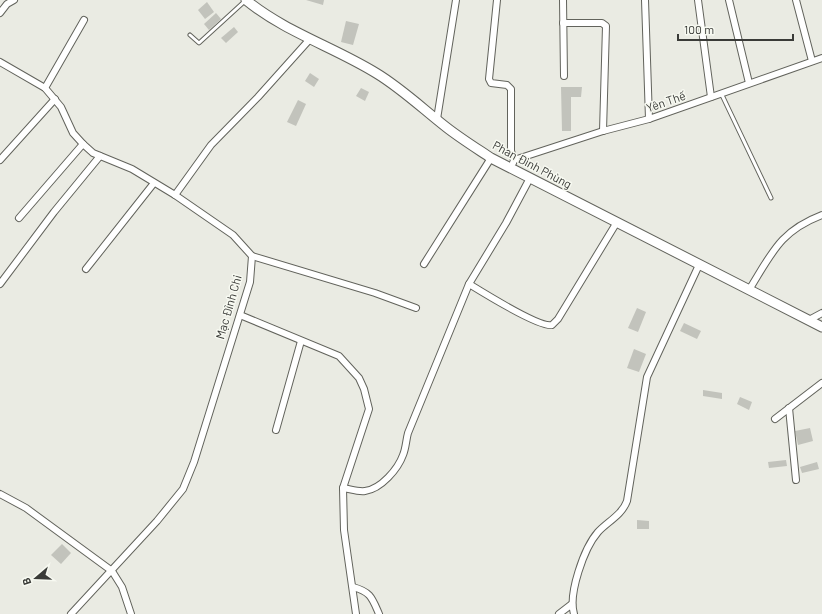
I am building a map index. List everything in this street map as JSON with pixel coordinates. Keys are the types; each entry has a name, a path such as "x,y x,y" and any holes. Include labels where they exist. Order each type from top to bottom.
{"street":[{"path":"0,13 7,4 14,0"},
{"name":"Phan Đình Phùng","path":"246,0 261,12 376,73 491,158 513,164 530,178 822,326"},
{"path":"437,119 456,0"},
{"path":"497,0 489,79 491,83 507,85 511,89 511,151 513,164"},
{"path":"563,0 564,76"},
{"path":"645,0 649,119"},
{"path":"698,0 711,97"},
{"path":"730,0 737,36 749,83"},
{"path":"796,0 812,61"},
{"path":"45,88 84,20"},
{"path":"563,23 602,23 606,26 603,131"},
{"path":"175,196 211,146 258,97 310,39"},
{"name":"Yên Thế","path":"513,164 603,131 649,119 822,58"},
{"path":"0,62 45,88 61,107 73,133 83,144 100,156 132,169 175,196 233,235 252,256 375,293 416,308"},
{"path":"0,160 55,99"},
{"path":"19,218 83,144"},
{"path":"0,284 49,218 100,156"},
{"path":"424,264 491,158"},
{"path":"343,488 364,491 371,490 381,483 399,464 404,454 408,433 469,284 506,223 530,178"},
{"path":"86,269 154,183"},
{"path":"749,290 782,239 802,223 822,215"},
{"path":"469,284 524,316 545,325 552,325 558,319 592,266 617,222"},
{"name":"Mạc Đỉnh Chi","path":"71,614 158,521 183,489 194,462 250,282 252,256"},
{"path":"574,614 572,604 589,545 598,532 621,512 625,506 648,377 700,265"},
{"path":"809,320 822,313"},
{"path":"240,315 339,356 359,378 364,389 369,409 343,488 344,530 356,614"},
{"path":"276,430 302,341"},
{"path":"775,419 822,383"},
{"path":"789,408 796,480"},
{"path":"0,494 26,508 112,571 122,587 131,614"},
{"path":"353,587 365,590 372,598 379,614"},
{"path":"559,614 572,604"}],"lane":[{"path":"190,35 199,43 246,0"},
{"path":"721,94 771,198"}],"building":[{"path":"306,0 324,0 323,5"},
{"path":"207,2 214,12 205,19 198,10"},
{"path":"216,13 221,19 209,30 204,24"},
{"path":"346,21 359,24 353,45 341,42"},
{"path":"234,27 238,32 226,43 221,38"},
{"path":"310,73 319,79 314,87 305,81"},
{"path":"561,87 582,87 581,97 571,97 571,131 562,131"},
{"path":"361,88 369,92 365,101 356,96"},
{"path":"298,100 306,104 296,126 287,122"},
{"path":"637,308 646,312 638,332 628,328"},
{"path":"684,323 701,331 697,339 680,331"},
{"path":"634,349 646,354 639,372 627,368"},
{"path":"703,390 722,393 722,399 703,396"},
{"path":"740,397 752,402 749,410 737,404"},
{"path":"810,428 813,441 798,445 795,431"},
{"path":"786,460 787,466 769,468 768,462"},
{"path":"817,462 819,469 802,473 800,467"},
{"path":"637,520 649,521 649,529 637,529"},
{"path":"62,544 71,553 61,564 51,555"}]}
